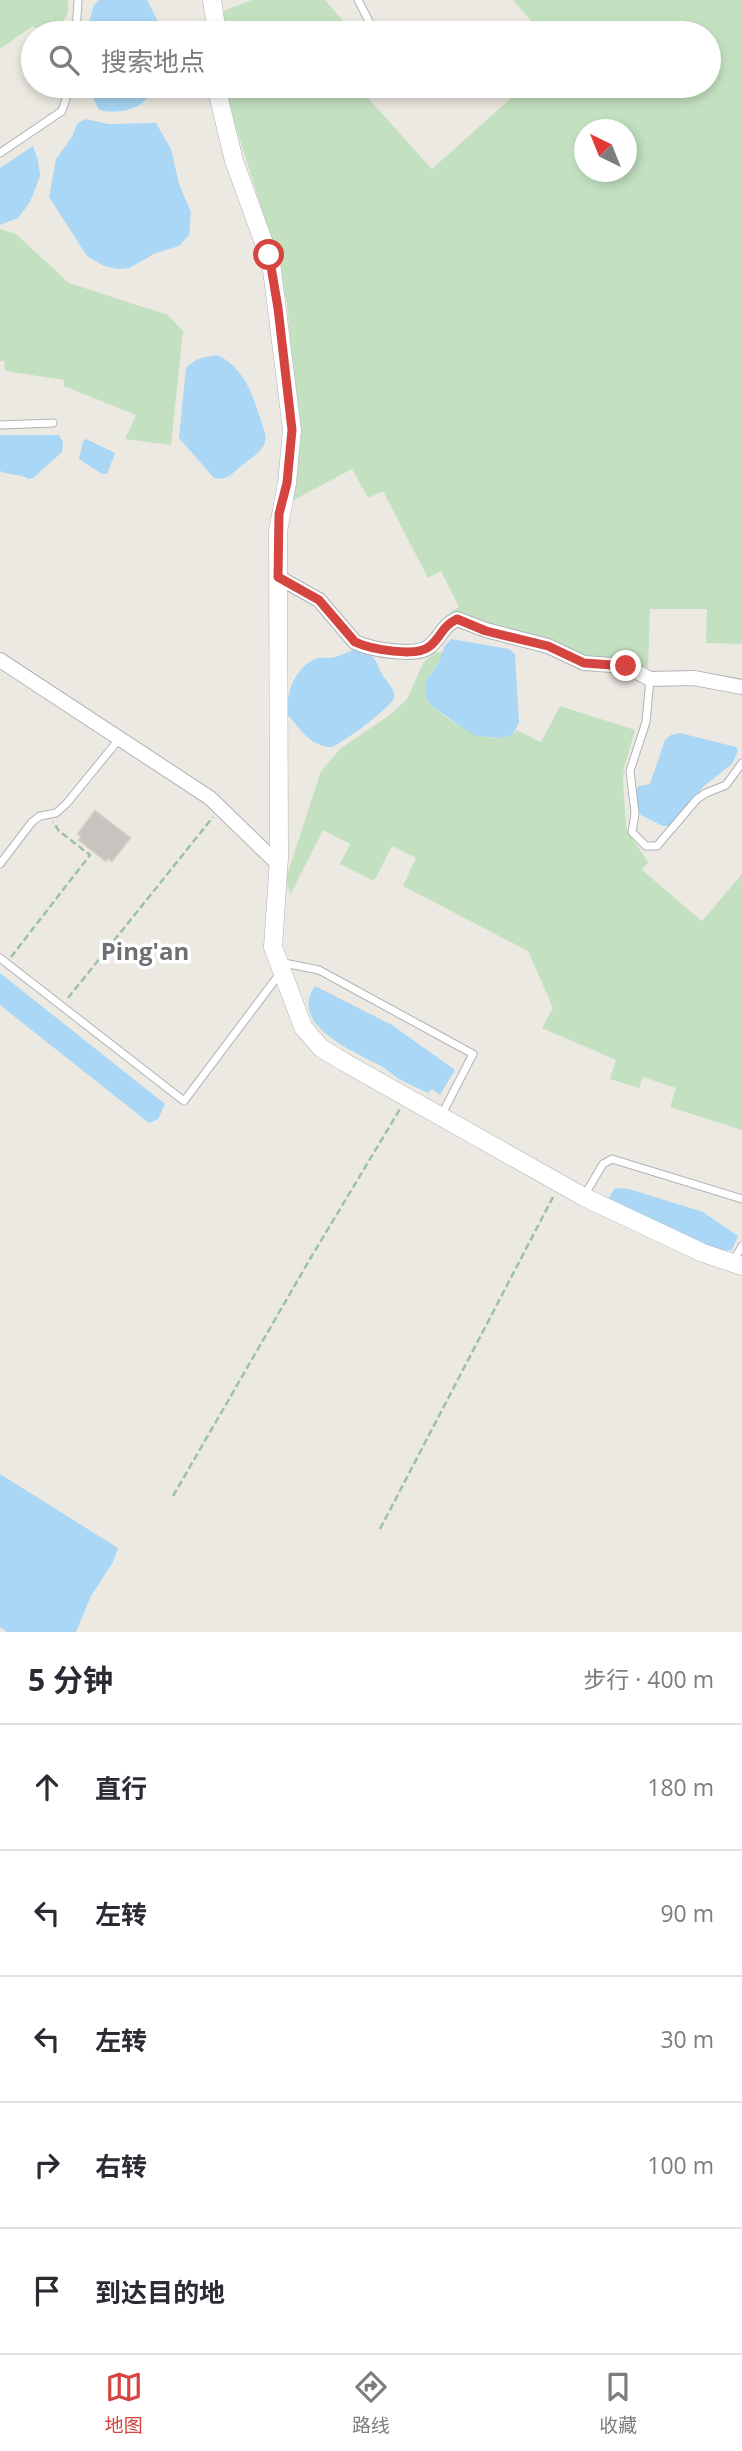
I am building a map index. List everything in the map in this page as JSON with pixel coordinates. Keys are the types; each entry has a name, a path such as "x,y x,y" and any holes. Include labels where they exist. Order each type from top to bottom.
{"street":[{"path":"212,0 215,21"},
{"path":"218,98 234,162 269,255 292,430 287,483 279,514 279,865 272,938 279,967 296,1013 310,1037 321,1048 344,1062 584,1197 657,1232 737,1265"},
{"path":"278,577 319,600 358,644 383,650 420,651 430,647 445,626 457,619 486,631 548,646 584,663 626,666 650,679 694,678 742,687"},
{"path":"0,660 121,737 222,807 279,865"}],"lane":[{"path":"77,21 78,0"},
{"path":"358,0 369,21"},
{"path":"0,153 62,111 66,98"},
{"path":"0,425 53,423"},
{"path":"650,679 646,722 630,771 635,813 632,832 637,839 646,846 657,846 698,799 726,785 742,763"},
{"path":"0,864 32,822 40,816 56,813 68,803 121,737"},
{"path":"3,960 184,1101 279,967 319,970 473,1054 441,1116"},
{"path":"584,1197 603,1164 612,1159 742,1199"},
{"path":"737,1265 742,1246"}],"path":[{"path":"62,1006 222,807"},
{"path":"3,960 90,855 59,831 49,815"},
{"path":"173,1496 407,1097"},
{"path":"380,1529 561,1183"}],"green space":[{"path":"0,0 68,0 68,13 63,21 21,21 21,34 0,49"},
{"path":"252,0 325,0 343,21 223,21 223,11"},
{"path":"513,0 742,0 742,644 706,643 707,609 650,609 648,667 591,660 449,613 459,607 441,571 428,578 383,491 368,498 352,469 292,501 299,440 287,303 266,223 227,98 368,98 432,169 511,98 721,98 721,21 531,21"},
{"path":"0,229 16,234 69,283 168,315 183,331 171,445 125,439 136,415 64,386 64,380 5,371 4,361 0,361"},
{"path":"443,652 429,676 425,697 442,714 468,730 496,738 507,736 516,730 541,742 560,706 635,730 624,769 623,783 628,832 648,862 642,870 702,921 742,874 742,1130 670,1107 676,1088 643,1077 639,1088 610,1079 616,1060 542,1028 553,1008 528,951 403,886 416,858 392,846 374,881 340,864 350,844 323,830 290,895 286,878 321,771 340,749 391,714 407,699 423,663 434,653"}],"water":[{"path":"99,0 147,0 158,21 89,21 94,5"},
{"path":"93,98 146,98 139,105 124,111 99,110"},
{"path":"85,119 108,124 156,123 171,149 179,184 191,212 189,235 179,246 156,253 129,268 104,266 87,256 49,197 56,159 72,137 77,124"},
{"path":"33,146 40,176 30,202 18,218 0,225 0,168"},
{"path":"217,355 241,374 255,401 266,437 263,446 255,455 230,476 219,479 214,478 179,438 186,368 204,357"},
{"path":"0,435 59,435 63,442 62,452 33,478 0,471"},
{"path":"86,439 115,453 107,474 102,474 79,459 83,441"},
{"path":"451,639 509,649 515,654 519,723 512,735 502,738 470,733 432,706 425,697 425,682"},
{"path":"357,648 374,658 392,689 394,698 357,731 333,747 326,747 303,733 287,714 292,683 306,664 313,660 333,657"},
{"path":"680,733 736,747 738,751 732,764 704,786 669,826 663,826 641,815 637,804 637,790 638,786 650,784 665,740"},
{"path":"0,973 165,1104 158,1119 149,1123 0,1005"},
{"path":"315,986 392,1025 455,1070 440,1095 432,1089 428,1093 402,1081 328,1035 317,1025 310,1013 309,1000"},
{"path":"615,1188 629,1189 703,1212 738,1236 732,1250 706,1246 634,1213 608,1199"},
{"path":"0,1474 118,1548 113,1562 91,1596 76,1632 7,1632 0,1627"}],"building":[{"path":"95,811 130,838 112,861 108,858 106,861 79,840 82,837 78,834"}],"district":[{"name":"Ping'an","path":"145,952"}],"route":[{"path":"269,255 292,430 287,483 279,514 278,577 322,602 358,644 383,650 420,651 430,647 445,626 457,619 486,631 548,646 584,663 626,666"}]}
